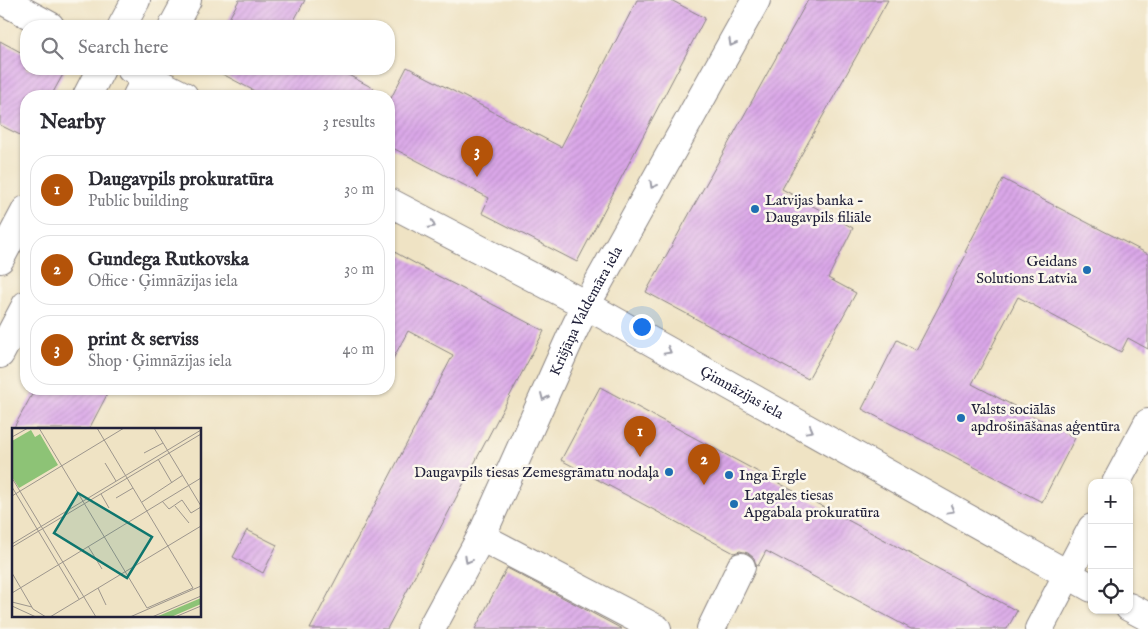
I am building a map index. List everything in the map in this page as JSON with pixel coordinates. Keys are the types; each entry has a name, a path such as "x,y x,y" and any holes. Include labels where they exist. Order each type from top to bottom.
{"street":[{"path":"2,0 39,20"},
{"path":"125,20 136,0"},
{"path":"176,20 187,0"},
{"name":"Krišjāņa Valdemāra iela","path":"430,629 481,537 586,305 756,0"},
{"path":"90,90 98,75"},
{"path":"141,78 170,90"},
{"name":"Ģimnāzijas iela","path":"395,205 586,305 1088,586"},
{"path":"0,259 20,221"},
{"path":"0,354 20,316"},
{"path":"1118,479 1148,424"},
{"path":"1039,629 1088,536"},
{"path":"481,537 657,629"},
{"path":"711,629 740,567"},
{"path":"1133,609 1148,617"}],"building":[{"path":"239,0 305,0 294,20 228,20"},
{"path":"637,0 671,0 705,18 577,262 482,213 489,198 395,149 395,90 407,67 561,147"},
{"name":"Latvijas banka - Daugavpils filiāle","path":"808,0 888,0 782,189 853,228 828,278 856,293 808,379 646,292"},
{"path":"0,41 20,52 20,75 63,75 54,90 20,90 20,135 0,125"},
{"path":"224,75 348,75 377,90 253,90"},
{"path":"1003,179 1148,254 1148,349 1128,338 1121,352 1018,297 972,384 1075,438 1042,502 862,409 897,340 916,350"},
{"path":"395,252 544,331 387,629 310,629 453,355 408,331 395,355"},
{"path":"600,387 1017,611 1007,629 911,629 766,551 758,566 754,558 748,553 740,551 734,553 561,460"},
{"path":"32,395 107,395 90,428 14,428"},
{"path":"247,530 277,545 263,573 233,557"},
{"path":"507,568 579,606 622,629 475,629"}],"place":[{"name":"print & serviss","path":"477,177"},
{"name":"Latvijas banka - Daugavpils filiāle","path":"755,209"},
{"name":"Geidans Solutions Latvia","path":"1087,270"},
{"name":"Valsts sociālās apdrošināšanas aģentūra","path":"961,418"},
{"name":"Daugavpils prokuratūra","path":"640,457"},
{"name":"Daugavpils tiesas Zemesgrāmatu nodaļa","path":"669,472"},
{"name":"Inga Ērgle","path":"729,475"},
{"name":"Gundega Rutkovska","path":"704,485"},
{"name":"Latgales tiesas Apgabala prokuratūra","path":"734,504"}]}
